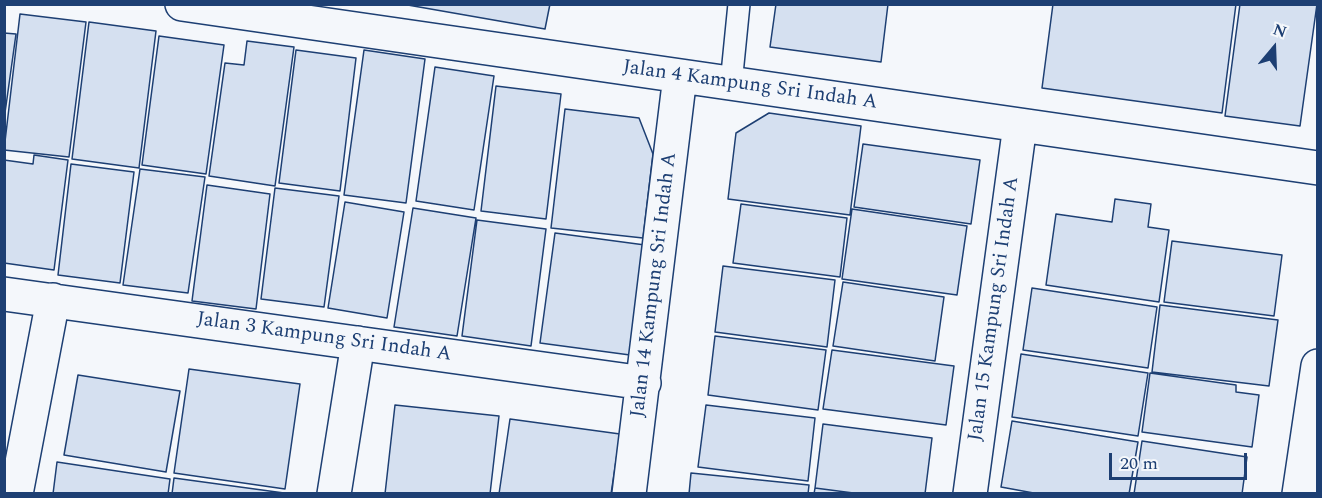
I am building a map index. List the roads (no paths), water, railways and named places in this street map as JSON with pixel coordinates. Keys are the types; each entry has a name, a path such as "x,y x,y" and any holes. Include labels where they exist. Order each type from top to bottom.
{"street":[{"name":"Jalan 4 Kampung Sri Indah A","path":"182,4 1317,168"},
{"name":"Jalan 14 Kampung Sri Indah A","path":"629,494 680,76"},
{"name":"Jalan 15 Kampung Sri Indah A","path":"970,494 1020,125"},
{"name":"Jalan 3 Kampung Sri Indah A","path":"4,294 644,383"},
{"path":"16,494 53,300"},
{"path":"334,494 358,343"},
{"path":"1299,494 1317,366"}],"lane":[{"path":"731,84 739,4"}]}
